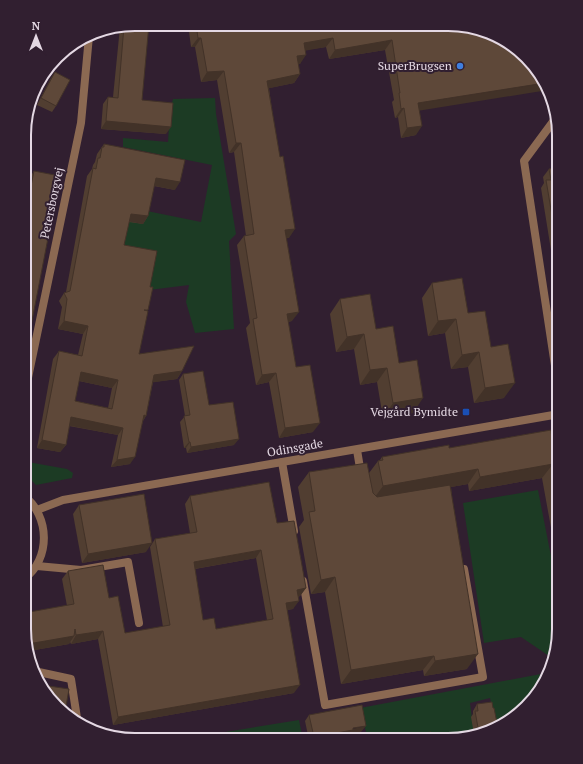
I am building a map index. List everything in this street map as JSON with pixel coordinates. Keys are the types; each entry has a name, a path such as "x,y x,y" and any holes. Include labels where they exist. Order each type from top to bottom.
{"street":[{"name":"Petersborgvej","path":"31,363 81,123 88,42"},
{"path":"551,126 524,161 552,346"},
{"name":"Odinsgade","path":"37,510 63,500 552,415"},
{"path":"357,450 362,479"},
{"path":"282,462 296,541"},
{"path":"31,502 37,510 43,523 45,538 43,552 37,566 31,572"},
{"path":"37,566 81,570 128,562 139,623"},
{"path":"301,572 325,705 483,677 462,562"},
{"path":"41,673 71,679 76,715"}],"green space":[{"path":"215,98 216,114 236,234 229,241 234,329 195,333 186,302 189,285 149,290 109,245 116,215 145,221 147,211 201,222 212,165 123,147 123,138 168,142 170,110 173,99"},
{"path":"31,463 67,469 73,473 72,478 36,485 31,480"},
{"path":"538,490 552,561 552,636 548,655 521,637 484,643 463,503"},
{"path":"541,674 526,698 517,707 495,721 490,698 470,703 473,729 468,731 448,733 366,733 360,708"},
{"path":"299,720 302,733 220,733"}],"building":[{"path":"148,31 142,100 173,103 171,127 106,121 108,97 118,98 124,32"},
{"path":"197,31 461,32 488,39 500,45 521,62 538,84 418,103 422,126 407,128 404,108 401,109 392,40 335,50 333,38 304,43 306,55 297,56 300,74 267,81 280,157 283,156 295,229 285,230 299,312 287,314 296,367 310,365 320,423 285,428 276,373 262,375 253,319 257,318 244,236 254,234 241,143 236,143 224,71 207,72 201,38 198,38"},
{"path":"55,72 70,80 56,106 41,98"},
{"path":"104,144 185,160 180,182 156,178 148,216 131,214 124,245 157,251 150,287 153,287 148,310 144,310 148,311 139,354 194,346 182,371 154,375 146,416 144,415 135,457 117,460 123,428 71,417 66,445 42,440 59,351 82,356 88,326 64,321 67,299 64,293 70,291 93,168 96,169 102,147 104,147","holes":["81,372 118,380 112,409 75,401"]},
{"path":"552,168 552,216 546,180 551,180 549,169"},
{"path":"34,171 60,176 31,326 31,186"},
{"path":"462,278 468,313 485,311 491,347 508,344 515,383 485,388 479,352 462,355 456,319 438,321 432,283"},
{"path":"370,294 376,329 393,326 399,363 417,360 423,398 393,403 387,368 370,370 364,334 347,337 340,299"},
{"path":"203,371 209,405 233,402 239,439 191,447 184,416 190,415 183,374"},
{"path":"551,430 552,464 480,477 478,469 383,486 378,461 383,460 382,457 449,445 449,448"},
{"path":"367,463 373,493 377,497 450,485 478,654 435,661 434,656 351,670 335,577 321,580 309,512 315,511 309,472"},
{"path":"269,482 277,523 294,521 306,588 297,590 299,601 286,603 300,685 118,717 103,631 76,635 75,629 74,636 32,643 31,612 74,604 68,571 103,565 109,598 118,596 125,633 170,625 155,539 197,532 190,496","holes":["261,550 273,619 216,629 214,618 203,620 194,562"]},
{"path":"144,494 152,543 88,554 79,505"},
{"path":"48,686 69,689 66,707"},
{"path":"492,702 497,721 478,728 475,711 478,711 477,704"},
{"path":"362,705 366,726 336,733 313,733 309,715"}],"place":[{"name":"SuperBrugsen","path":"460,66"},
{"name":"Vejgård Bymidte","path":"466,412"}]}
